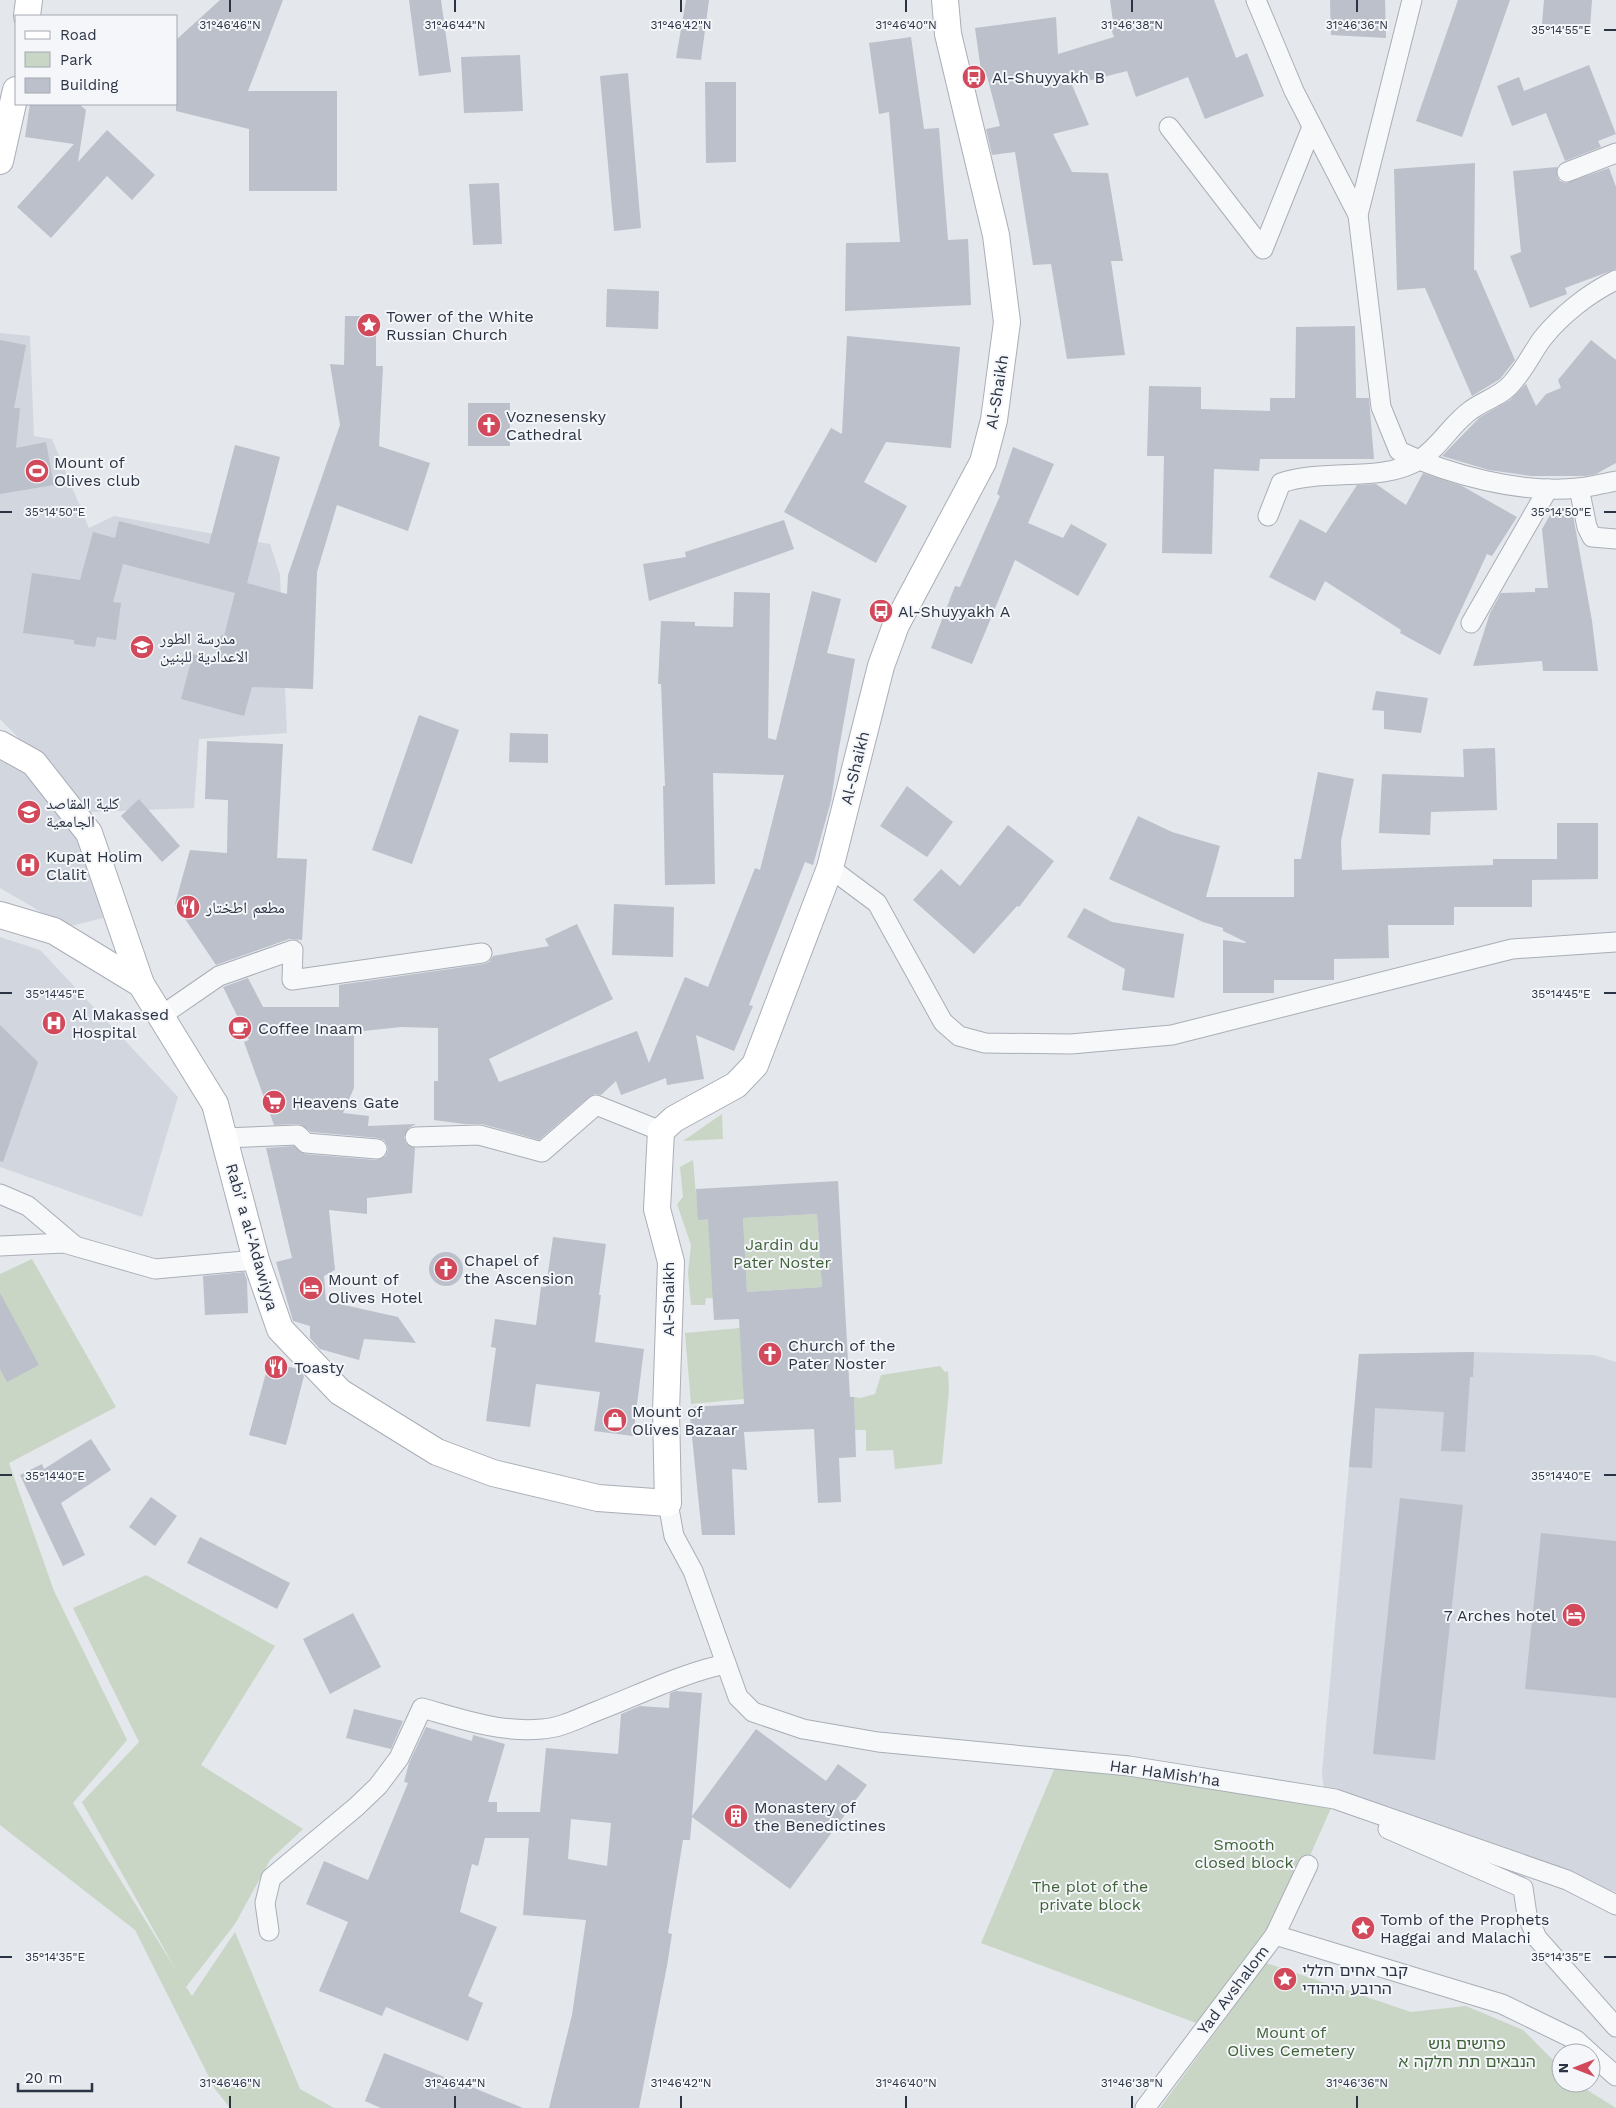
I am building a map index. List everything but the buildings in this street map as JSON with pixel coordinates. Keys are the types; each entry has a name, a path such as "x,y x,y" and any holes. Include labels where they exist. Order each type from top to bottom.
{"street":[{"path":"27,15 29,0"},
{"name":"Al-Shaikh","path":"668,1503 666,1411 671,1262 656,1209 661,1131 674,1119 736,1085 755,1065 830,868 882,666 896,625 982,462 994,420 1007,322 996,235 948,34 945,0"},
{"path":"1256,0 1294,91 1358,215 1381,407 1399,451 1428,465 1490,481 1548,489 1579,488 1616,481"},
{"path":"1358,215 1412,0"},
{"path":"0,161 15,104"},
{"path":"1169,127 1263,249 1312,127"},
{"path":"1567,172 1616,152"},
{"path":"1268,516 1281,483 1298,477 1380,472 1405,467 1419,460 1433,449 1469,411 1511,385 1543,338 1561,318 1602,287 1616,280"},
{"path":"1579,488 1587,527 1592,538 1616,539"},
{"path":"1471,623 1548,489"},
{"path":"0,744 34,763 89,833 141,984"},
{"path":"830,868 877,903 943,1022 959,1036 985,1043 1071,1044 1172,1034 1512,949 1616,942"},
{"name":"Rabiʼa al-'Adawiyya","path":"0,915 54,931 141,984 215,1104 256,1260 280,1329 340,1392 437,1452 493,1473 598,1498 668,1503"},
{"path":"161,1016 219,976 297,949 292,980 482,953"},
{"path":"415,1137 479,1135 542,1152 596,1105 661,1131"},
{"path":"224,1138 298,1136 306,1143 377,1149"},
{"path":"0,1194 28,1206 74,1245"},
{"path":"0,1246 64,1243 155,1269 256,1260"},
{"path":"269,1931 266,1903 271,1878 356,1807 378,1786 399,1758 422,1708 494,1728 522,1730 554,1728 664,1685 726,1664 694,1571 674,1536 668,1503"},
{"name":"Har HaMish'ha","path":"726,1664 738,1697 753,1712 803,1728 878,1742 1129,1766 1335,1799 1567,1880 1616,1906"},
{"path":"1335,1799 1369,1821 1523,1888 1527,1915 1537,1938 1616,2027"},
{"name":"Yad Avshalom","path":"1145,2108 1275,1935 1308,1864"},
{"path":"1275,1935 1502,2004 1579,2043"},
{"path":"1601,2062 1616,2076"}],"shaded area":[{"name":"مدرسة الطور الاعدادية للبنين","path":"0,333 30,336 34,436 52,439 89,528 114,516 270,544 280,575 287,733 199,739 194,808 91,812 0,719"},
{"name":"كلية المقاصد الجامعية","path":"0,755 26,769 91,856 103,918 67,927 0,888"},
{"name":"Al Makassed Hospital","path":"0,937 40,950 178,1097 142,1217 0,1167"},
{"path":"1474,1352 1594,1355 1616,1362 1616,1892 1585,1883 1324,1791 1322,1773 1359,1354"}],"green space":[{"path":"722,1114 723,1139 683,1141"},
{"path":"693,1160 696,1195 720,1214 728,1299 706,1298 705,1305 691,1305 688,1273 691,1245 677,1204 683,1197 680,1167"},
{"name":"Jardin du Pater Noster","path":"817,1214 822,1287 747,1292 743,1218"},
{"path":"32,1259 116,1407 9,1463 54,1591 127,1740 73,1803 176,1970 82,1802 139,1742 73,1608 146,1575 275,1646 201,1765 303,1829 270,1860 235,1924 186,1987 192,1996 235,1932 300,2089 334,2108 230,2108 215,2089 135,1930 0,1825 0,1274"},
{"path":"740,1328 744,1399 691,1404 685,1333"},
{"path":"940,1366 945,1372 948,1371 949,1390 942,1464 895,1469 893,1450 866,1451 866,1430 855,1430 854,1397 860,1398 875,1394 881,1375"},
{"path":"1056,1765 1198,1786 1335,1799 1275,1935 1199,2024 981,1943"},
{"name":"Mount of Olives Cemetery","path":"1266,1963 1411,2012 1466,2006 1523,2030 1551,2058 1551,2093 1592,2093 1616,2108 1160,2108"}],"place":[{"name":"Al-Shuyyakh B","path":"974,77"},
{"name":"Tower of the White Russian Church","path":"369,325"},
{"name":"Voznesensky Cathedral","path":"489,425"},
{"name":"Mount of Olives club","path":"37,471"},
{"name":"Al-Shuyyakh A","path":"881,611"},
{"name":"مدرسة الطور الاعدادية للبنين","path":"142,647"},
{"name":"كلية المقاصد الجامعية","path":"29,812"},
{"name":"Kupat Holim Clalit","path":"28,865"},
{"name":"مطعم اطختار","path":"188,907"},
{"name":"Al Makassed Hospital","path":"54,1023"},
{"name":"Coffee Inaam","path":"240,1028"},
{"name":"Heavens Gate","path":"274,1102"},
{"name":"Chapel of the Ascension","path":"446,1269"},
{"name":"Mount of Olives Hotel","path":"311,1288"},
{"name":"Church of the Pater Noster","path":"770,1354"},
{"name":"Toasty","path":"276,1367"},
{"name":"Mount of Olives Bazaar","path":"615,1420"},
{"name":"7 Arches hotel","path":"1574,1615"},
{"name":"Monastery of the Benedictines","path":"736,1816"},
{"name":"Tomb of the Prophets Haggai and Malachi","path":"1363,1928"},
{"name":"קבר אחים חללי הרובע היהודי","path":"1285,1979"}],"park label":[{"name":"Smooth closed block","path":"1244,1853"},
{"name":"The plot of the private block","path":"1090,1895"},
{"name":"פרושים גוש הנבאים תת חלקה א","path":"1467,2052"}]}
